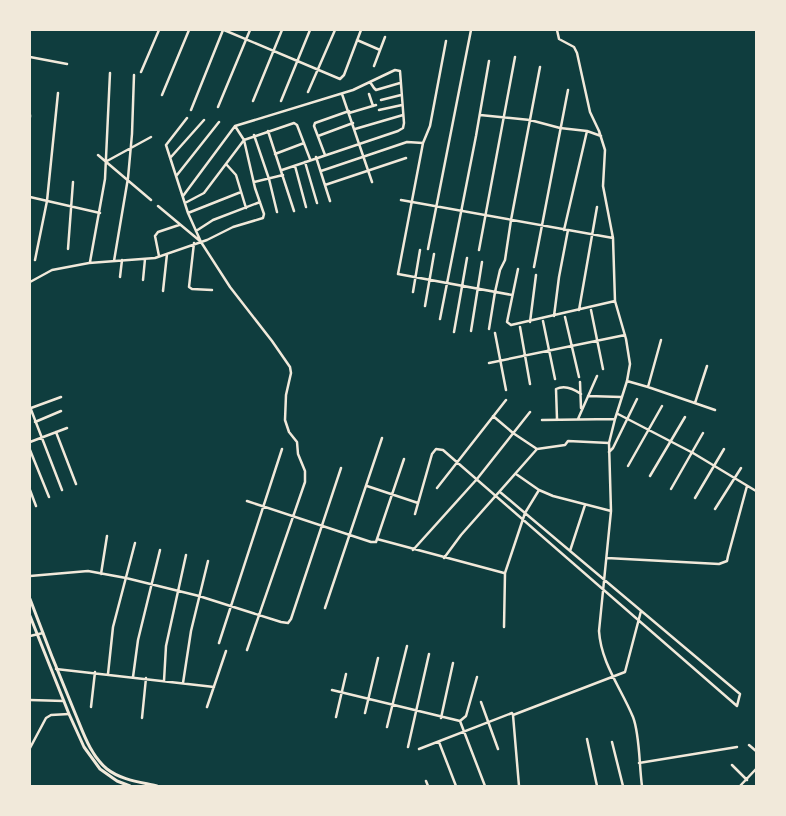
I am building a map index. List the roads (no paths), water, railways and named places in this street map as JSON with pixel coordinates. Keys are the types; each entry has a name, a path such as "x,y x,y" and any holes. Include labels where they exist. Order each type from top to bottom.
{"main road":[{"path":"30,599 56,669 97,758 118,775 130,780 157,786"},
{"path":"30,616 84,747 100,770 117,782 130,786"}],"street":[{"path":"141,72 159,30"},
{"path":"162,94 189,30"},
{"path":"191,110 224,30 340,79 361,30"},
{"path":"218,107 250,30"},
{"path":"253,101 282,30"},
{"path":"281,101 310,30"},
{"path":"308,92 335,30"},
{"path":"428,249 472,30"},
{"path":"557,30 559,40 574,46 585,85 590,112 601,136 605,158 603,186 613,238 615,302 625,335 630,364 627,381 621,397 618,414 614,419 609,442 611,511 599,631 601,651 633,718 638,733 642,786"},
{"path":"374,66 385,37"},
{"path":"357,40 380,50"},
{"path":"446,41 430,126 423,143 398,274 512,295"},
{"path":"479,250 515,57"},
{"path":"30,58 67,64"},
{"path":"440,318 489,61"},
{"path":"489,329 495,292 505,260 540,67"},
{"path":"183,196 235,126 342,93 398,70 400,71 403,128 282,170"},
{"path":"90,263 106,179 110,73"},
{"path":"114,261 128,180 134,75"},
{"path":"370,82 376,90 400,83"},
{"path":"534,267 568,90"},
{"path":"35,260 47,201 58,93"},
{"path":"342,93 372,182"},
{"path":"324,155 314,126 315,123 375,106 369,94"},
{"path":"381,100 401,95"},
{"path":"379,110 402,105"},
{"path":"480,115 530,120 560,128 586,131 601,136"},
{"path":"355,129 403,116"},
{"path":"186,118 166,142 184,203 201,242 230,286 290,367 291,373 286,395 285,420 289,432 297,442 306,476 247,650"},
{"path":"170,157 204,120"},
{"path":"177,175 219,122"},
{"path":"184,203 204,193 244,140 254,135 294,123 297,125 310,159"},
{"path":"318,136 353,123"},
{"path":"30,282 52,270 90,263 146,259 167,254 201,242 233,227 262,218 264,214 244,140 235,126"},
{"path":"268,131 294,211"},
{"path":"554,316 566,230 586,131"},
{"path":"254,135 277,212"},
{"path":"106,161 151,137"},
{"path":"321,171 406,142 423,143"},
{"path":"275,154 304,143"},
{"path":"98,155 151,200"},
{"path":"316,157 330,201"},
{"path":"325,185 406,158"},
{"path":"305,162 317,203"},
{"path":"226,164 236,175 246,208"},
{"path":"295,166 306,207"},
{"path":"254,182 283,175"},
{"path":"68,249 73,182"},
{"path":"188,213 241,192"},
{"path":"30,197 100,213"},
{"path":"401,200 613,238"},
{"path":"196,231 212,220 260,202"},
{"path":"158,206 201,242"},
{"path":"579,310 597,208"},
{"path":"159,256 155,236 158,232 179,224"},
{"path":"194,243 189,286 192,289 212,290"},
{"path":"413,292 420,250"},
{"path":"163,291 167,254"},
{"path":"425,306 434,254"},
{"path":"454,332 467,258"},
{"path":"143,280 146,259"},
{"path":"120,277 122,260"},
{"path":"471,332 482,262"},
{"path":"518,269 508,323 515,325 615,302"},
{"path":"530,322 536,275"},
{"path":"591,310 603,369"},
{"path":"565,317 579,377"},
{"path":"543,321 555,379"},
{"path":"520,328 530,384"},
{"path":"495,333 506,390"},
{"path":"489,363 625,335"},
{"path":"648,386 661,340"},
{"path":"695,404 707,366"},
{"path":"578,418 597,376"},
{"path":"627,381 648,386 715,410"},
{"path":"580,382 582,409"},
{"path":"557,420 556,389 571,389 581,394"},
{"path":"588,396 621,397"},
{"path":"61,397 30,408 62,490"},
{"path":"609,452 637,399"},
{"path":"437,488 506,400"},
{"path":"628,466 662,406"},
{"path":"36,422 60,411"},
{"path":"413,550 477,479 530,412"},
{"path":"618,414 692,453 756,491"},
{"path":"493,416 537,449"},
{"path":"650,476 684,417"},
{"path":"542,420 614,419"},
{"path":"30,442 67,428"},
{"path":"56,432 76,484"},
{"path":"671,489 703,433"},
{"path":"326,608 382,438"},
{"path":"444,558 537,449 566,445 568,441 609,442"},
{"path":"219,643 282,449"},
{"path":"415,514 434,452 439,449 443,450 737,706 740,694 500,492"},
{"path":"695,498 724,449"},
{"path":"30,450 49,496"},
{"path":"247,501 371,542 376,542 404,459"},
{"path":"30,576 88,571 177,590 283,623 290,622 341,468"},
{"path":"716,509 741,468"},
{"path":"516,474 539,490 553,496 611,511"},
{"path":"367,486 418,503"},
{"path":"606,558 724,564 727,561 747,486"},
{"path":"30,490 36,506"},
{"path":"504,627 504,573 525,512 539,490"},
{"path":"570,551 585,505"},
{"path":"101,574 108,536"},
{"path":"377,539 504,573"},
{"path":"108,674 114,627 135,543"},
{"path":"133,677 138,640 160,550"},
{"path":"164,681 166,646 186,554"},
{"path":"183,683 191,631 208,561"},
{"path":"419,749 625,672 641,611"},
{"path":"30,636 43,633"},
{"path":"387,727 407,646"},
{"path":"207,707 226,651"},
{"path":"408,747 429,654"},
{"path":"365,713 378,658"},
{"path":"442,718 453,663"},
{"path":"56,669 214,687"},
{"path":"91,706 95,672"},
{"path":"336,717 346,674"},
{"path":"332,690 460,721 466,716 477,677"},
{"path":"142,718 146,678"},
{"path":"30,700 64,702"},
{"path":"480,702 498,749"},
{"path":"30,748 46,718 51,715 69,714"},
{"path":"513,715 519,786"},
{"path":"460,721 485,786"},
{"path":"587,739 597,786"},
{"path":"439,742 456,786"},
{"path":"612,742 623,786"},
{"path":"749,745 756,751"},
{"path":"639,763 737,747"},
{"path":"732,765 747,780"},
{"path":"740,786 756,769"},
{"path":"426,781 428,786"}]}
